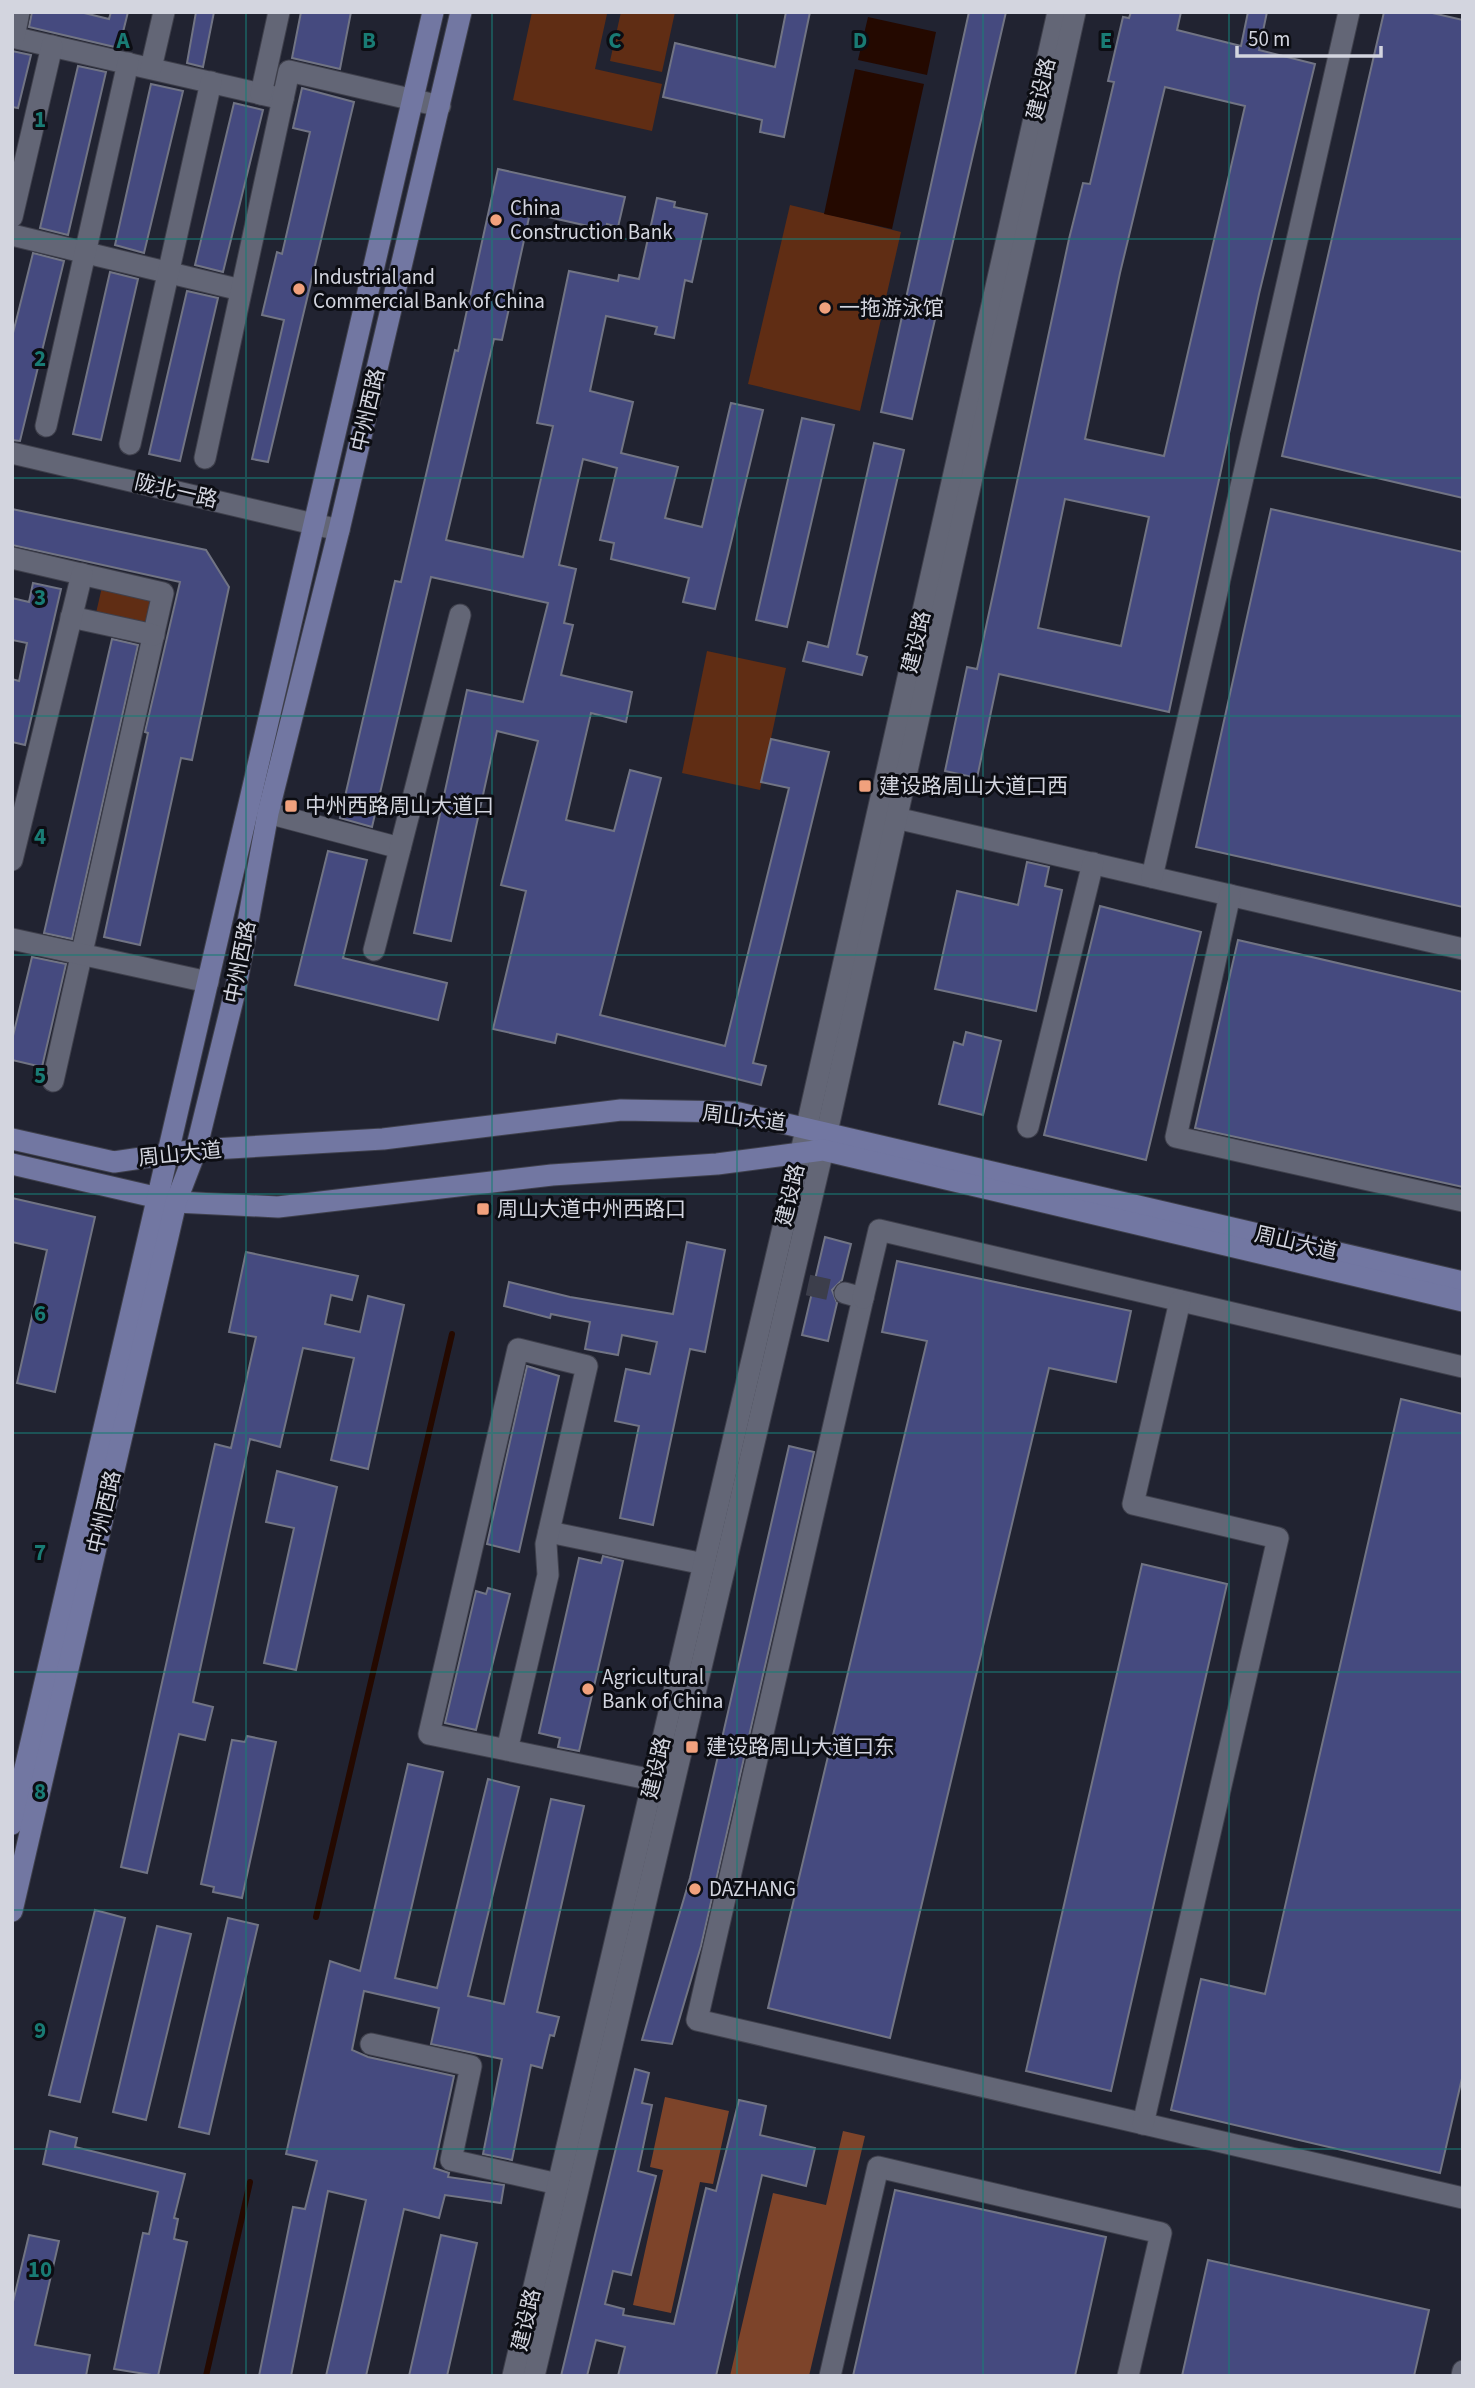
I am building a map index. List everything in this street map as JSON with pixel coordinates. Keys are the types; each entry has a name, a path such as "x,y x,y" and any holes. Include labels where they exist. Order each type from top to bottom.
{"main road":[{"name":"中州西路","path":"12,1911 18,1815 167,1200 167,1153 433,12"},
{"name":"中州西路","path":"167,1200 196,1150 236,987 268,813 339,530 461,12"},
{"name":"周山大道","path":"12,1139 114,1162 196,1150 383,1139 621,1110 735,1112 819,1136 1463,1301"},
{"name":"周山大道","path":"819,1136 1463,1282"},
{"name":"周山大道","path":"12,1164 167,1200 278,1207 552,1175 717,1164 800,1154"}],"street":[{"path":"19,12 13,37 283,99"},
{"path":"151,68 163,12"},
{"path":"261,94 279,12"},
{"name":"建设路","path":"534,2376 790,1281 1058,12"},
{"name":"建设路","path":"887,815 1075,12"},
{"path":"1153,877 1349,12"},
{"path":"12,217 52,46"},
{"path":"46,426 128,63"},
{"path":"205,458 289,71 440,106"},
{"path":"130,444 211,82"},
{"path":"12,235 242,290"},
{"name":"陇北一路","path":"12,453 339,530"},
{"path":"12,558 163,593 53,1082"},
{"path":"12,860 82,574"},
{"path":"374,950 460,615"},
{"path":"71,617 154,635"},
{"path":"268,813 400,848"},
{"path":"887,815 1463,949"},
{"path":"1028,1127 1093,863"},
{"path":"1230,895 1176,1137 1463,1201"},
{"path":"12,939 208,982"},
{"name":"建设路","path":"513,2376 704,1564 790,1281 800,1154 819,1136"},
{"path":"1463,1367 879,1230 854,1295 697,2020 1463,2198"},
{"path":"1143,2124 1278,1538 1133,1504 1180,1301"},
{"path":"507,1750 548,1575 549,1532 587,1366 518,1349 429,1734 653,1780"},
{"path":"549,1532 704,1564"},
{"path":"371,2044 471,2066 451,2160 558,2184"},
{"path":"830,2376 878,2167 1161,2233 1128,2376"}],"shaded area":[{"path":"532,12 607,14 595,69 662,84 652,131 513,100"},
{"path":"621,12 675,12 662,72 610,61"},
{"path":"868,17 936,32 927,75 858,60"},
{"path":"855,69 924,84 892,229 824,214"},
{"name":"一拖游泳馆","path":"790,205 901,232 860,411 748,384"},
{"path":"102,587 151,598 145,625 96,613"},
{"path":"707,651 786,668 760,790 682,773"},
{"path":"665,2097 729,2111 713,2184 700,2182 671,2313 633,2305 663,2170 650,2167"},
{"path":"843,2131 865,2136 809,2376 730,2376 773,2193 826,2205"}],"building":[{"path":"32,12 80,12 109,19 111,12 128,12 119,48 29,27"},
{"path":"196,12 214,12 203,67 187,63"},
{"path":"301,12 351,12 340,69 292,58"},
{"path":"786,12 810,12 784,137 760,132 762,120 663,97 675,43 775,67"},
{"path":"969,12 1006,12 912,419 881,412"},
{"path":"1131,12 1181,12 1177,30 1241,46 1248,12 1267,12 1259,50 1315,64 1259,294 1169,712 999,674 977,778 945,771 967,667 977,669 1069,239 1083,183 1090,184 1114,82 1108,81 1123,17 1129,18","holes":["1165,87 1245,106 1164,456 1085,439 1120,273","1065,499 1149,517 1121,646 1038,628"]},
{"path":"1384,12 1428,12 1463,20 1463,498 1282,456"},
{"path":"12,51 31,55 18,108 12,107"},
{"path":"78,66 106,72 68,235 40,228"},
{"path":"151,84 183,91 144,253 115,245"},
{"path":"302,88 354,102 268,462 252,459 284,320 262,315 277,252 282,254 310,132 293,128"},
{"path":"234,103 263,110 223,272 195,265"},
{"path":"498,169 625,197 618,227 607,224 606,230 530,213 502,340 494,339 446,540 523,557 553,426 537,423 569,271 618,281 619,275 639,279 657,198 675,202 674,207 707,214 692,282 685,280 674,338 655,334 657,327 606,316 590,391 633,402 621,453 678,467 665,518 702,527 731,403 763,410 715,609 683,602 689,578 611,559 614,543 600,540 617,468 583,459 559,565 576,569 564,623 573,625 561,675 632,692 626,722 591,713 566,820 614,831 630,770 661,778 600,1015 725,1046 789,788 761,782 771,739 829,752 753,1063 766,1066 761,1085 557,1034 555,1043 493,1029 526,891 501,885 538,741 497,731 451,941 414,933 467,690 523,702 548,603 431,577 372,827 340,818 395,581 401,582 455,350 458,351"},
{"path":"33,253 64,261 20,441 12,440 12,337"},
{"path":"110,272 138,279 101,440 73,434"},
{"path":"187,291 218,298 180,461 149,454"},
{"path":"802,418 834,425 787,627 756,620"},
{"path":"874,443 904,450 857,654 867,657 862,675 803,661 808,642 828,647"},
{"path":"12,509 206,550 229,587 192,760 181,758 140,945 104,937 148,733 145,732 180,582 12,545"},
{"path":"1271,509 1463,552 1463,907 1196,847"},
{"path":"33,583 61,589 25,745 12,742 12,679 19,681 27,643 12,640 12,598 29,602"},
{"path":"112,639 138,645 72,939 44,933"},
{"path":"328,851 367,860 343,958 447,983 438,1020 295,985"},
{"path":"1027,862 1049,867 1045,886 1062,890 1036,1011 935,989 957,891 1018,905"},
{"path":"1100,906 1201,932 1146,1160 1044,1135"},
{"path":"1238,940 1463,992 1463,1187 1195,1128"},
{"path":"32,957 66,964 42,1067 12,1060 12,1040"},
{"path":"966,1032 1001,1041 983,1115 939,1104 954,1042 963,1045"},
{"path":"12,1198 95,1217 55,1392 17,1383 47,1250 12,1242"},
{"path":"825,1237 851,1244 842,1280 832,1290 837,1303 828,1341 802,1335"},
{"path":"687,1242 725,1250 705,1352 690,1349 653,1525 620,1518 639,1426 615,1421 626,1369 650,1374 657,1342 622,1335 618,1355 585,1349 590,1322 551,1314 550,1318 504,1306 509,1282 570,1297 673,1314"},
{"path":"246,1252 358,1276 352,1300 331,1295 325,1324 360,1332 368,1296 404,1305 368,1469 331,1460 354,1358 303,1348 280,1447 250,1439 193,1702 213,1707 205,1740 179,1734 147,1873 121,1867 215,1444 231,1448 256,1337 229,1332"},
{"path":"897,1261 1131,1311 1116,1382 1049,1368 890,2038 768,2008 927,1341 882,1332"},
{"path":"527,1366 559,1376 519,1552 487,1544"},
{"path":"1401,1399 1463,1414 1463,2074 1440,2173 1171,2110 1201,1979 1265,1994"},
{"path":"789,1446 814,1452 701,1946 672,2044 642,2040 690,1878"},
{"path":"277,1471 337,1487 296,1670 264,1663 294,1528 266,1522"},
{"path":"603,1556 623,1561 579,1751 558,1747 560,1738 539,1733 579,1558 601,1563"},
{"path":"1142,1564 1227,1584 1111,2091 1026,2071"},
{"path":"488,1588 510,1594 476,1730 445,1723 476,1591 486,1594"},
{"path":"247,1736 276,1742 242,1898 213,1892 214,1887 201,1884 232,1740 245,1742"},
{"path":"408,1764 443,1772 395,1978 437,1988 488,1779 519,1787 468,1996 504,2004 551,1799 584,1806 537,2012 559,2017 554,2036 550,2035 542,2068 531,2065 512,2160 483,2154 502,2059 431,2044 439,2008 364,1991 352,2050 368,2057 454,2076 434,2168 449,2173 448,2177 504,2185 501,2203 445,2195 439,2218 404,2209 366,2376 326,2376 366,2200 328,2191 291,2376 259,2376 293,2207 305,2209 317,2161 286,2154 330,1961 360,1971"},
{"path":"95,1910 125,1918 80,2102 49,2095"},
{"path":"228,1918 258,1925 209,2134 179,2127"},
{"path":"157,1926 191,1934 146,2120 113,2112"},
{"path":"635,2069 649,2073 642,2103 652,2105 638,2171 656,2176 631,2275 613,2271 605,2304 624,2309 623,2315 674,2324 706,2188 716,2191 739,2100 766,2106 760,2135 815,2148 806,2186 762,2175 716,2376 618,2376 625,2347 596,2340 587,2376 561,2376"},
{"path":"50,2131 77,2138 75,2147 185,2174 174,2218 178,2219 174,2239 187,2242 158,2376 114,2369 143,2233 149,2234 158,2192 43,2164"},
{"path":"895,2190 1106,2237 1075,2376 853,2376"},
{"path":"29,2235 59,2241 35,2345 90,2355 86,2376 12,2376 12,2306"},
{"path":"441,2235 477,2243 447,2376 409,2376"},
{"path":"1208,2260 1429,2310 1414,2376 1182,2376"}],"waterway":[{"path":"316,1917 452,1334"},
{"path":"206,2376 250,2182"}],"tunnel":[{"path":"808,1285 845,1293"}],"place":[{"name":"China Construction Bank","path":"496,220"},
{"name":"Industrial and Commercial Bank of China","path":"299,289"},
{"name":"一拖游泳馆","path":"825,308"},
{"name":"建设路周山大道口西","path":"865,786"},
{"name":"中州西路周山大道口","path":"291,806"},
{"name":"周山大道中州西路口","path":"483,1209"},
{"name":"Agricultural Bank of China","path":"588,1689"},
{"name":"建设路周山大道口东","path":"692,1747"},
{"name":"DAZHANG","path":"695,1889"}]}
